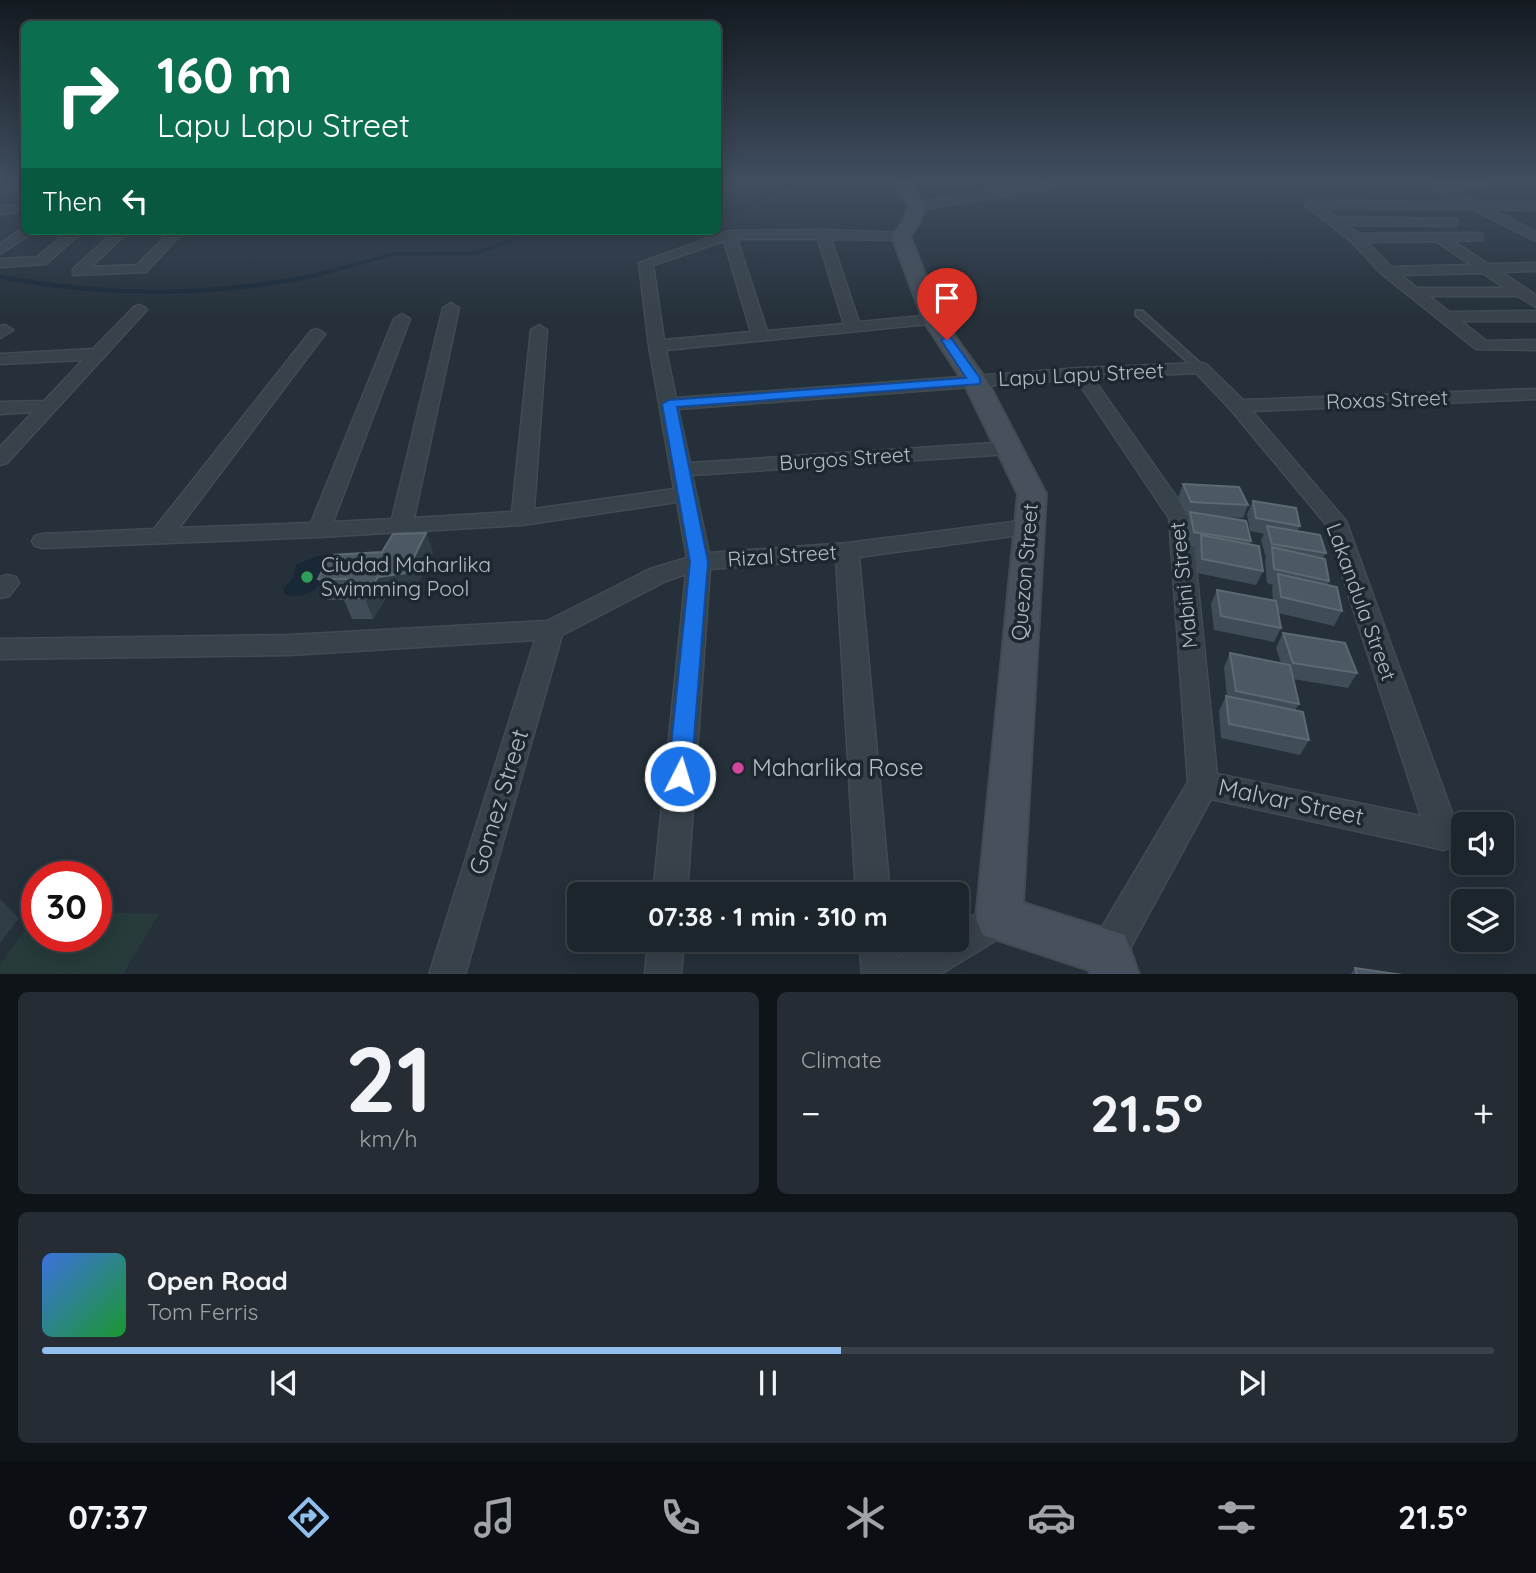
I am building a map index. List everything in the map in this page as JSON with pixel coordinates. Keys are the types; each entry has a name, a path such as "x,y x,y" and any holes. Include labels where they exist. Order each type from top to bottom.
{"street":[{"path":"671,882 699,562 657,346 646,264 729,235 901,236 908,226"},
{"path":"1341,226 1356,238 1387,271 1482,346 1536,345"},
{"path":"1356,238 1478,237 1460,226"},
{"path":"1516,226 1536,237"},
{"path":"0,250 21,234"},
{"path":"822,234 853,327"},
{"path":"0,263 41,261 72,235"},
{"path":"118,235 78,272 141,269 174,235"},
{"path":"729,235 761,337"},
{"name":"Quezon Street","path":"901,236 933,320 975,381 1032,494 1027,527 999,919"},
{"path":"1440,238 1536,302"},
{"path":"1387,271 1536,267"},
{"path":"1414,292 1522,292"},
{"path":"401,526 452,308"},
{"path":"0,459 139,310"},
{"path":"1443,317 1536,316"},
{"path":"319,530 402,319"},
{"path":"657,346 933,320"},
{"path":"522,518 539,330"},
{"path":"160,537 317,334"},
{"path":"0,359 96,354"},
{"name":"Lapu Lapu Street","path":"669,404 1081,373 1200,368"},
{"name":"Lakandula Street","path":"1200,368 1238,406 1335,521 1444,835"},
{"name":"Mabini Street","path":"1081,373 1180,518 1203,784"},
{"name":"Roxas Street","path":"1238,406 1536,394"},
{"path":"0,408 50,406"},
{"name":"Burgos Street","path":"682,470 1009,448"},
{"path":"43,541 319,530 522,518 686,494"},
{"name":"Rizal Street","path":"551,630 658,575 699,562 847,551 1027,527"},
{"path":"847,551 872,882"},
{"path":"0,584 7,583 0,590"},
{"path":"0,649 290,645 551,630"},
{"name":"Gomez Street","path":"447,974 551,630"},
{"name":"Malvar Street","path":"1112,963 1203,784 1444,835"},
{"path":"905,974 999,919 1112,963"},
{"path":"663,974 665,952"},
{"path":"878,952 880,974"}],"lane":[{"path":"1139,313 1200,368"}],"green space":[{"path":"112,913 159,914 123,974 0,974 0,965 21,935 21,952 112,952"}],"water":[{"name":"Ciudad Maharlika Swimming Pool","path":"318,556 327,556 330,560 320,583 304,595 286,595 283,589 292,579 297,564"}],"building":[{"path":"1183,484 1239,487 1248,505 1191,502"},
{"path":"1253,501 1296,508 1300,526 1256,518"},
{"path":"1190,512 1246,521 1251,541 1194,532"},
{"path":"1267,526 1320,535 1326,553 1272,544"},
{"path":"426,533 406,573 378,577 365,598 343,598 351,579 318,579 330,555 382,552 393,534"},
{"path":"1201,535 1259,546 1263,571 1202,559"},
{"path":"1272,547 1325,559 1329,581 1274,569"},
{"path":"1278,574 1337,587 1342,611 1281,597"},
{"path":"1217,590 1276,601 1281,628 1221,616"},
{"path":"1283,633 1345,643 1357,673 1293,663"},
{"path":"1230,653 1290,665 1299,704 1236,691"},
{"path":"1226,696 1303,712 1309,740 1229,724"},
{"path":"1355,968 1396,974 1357,974"}],"waterway":[{"path":"318,275 393,254 476,253 526,235"},
{"path":"0,277 80,288 160,292 241,287 318,275"},
{"path":"313,276 318,275"}],"place":[{"name":"Ciudad Maharlika Swimming Pool","path":"307,577"},
{"name":"Maharlika Rose","path":"738,768"}],"route":[{"path":"680,776 699,562 669,404 975,381 947,340"}]}
